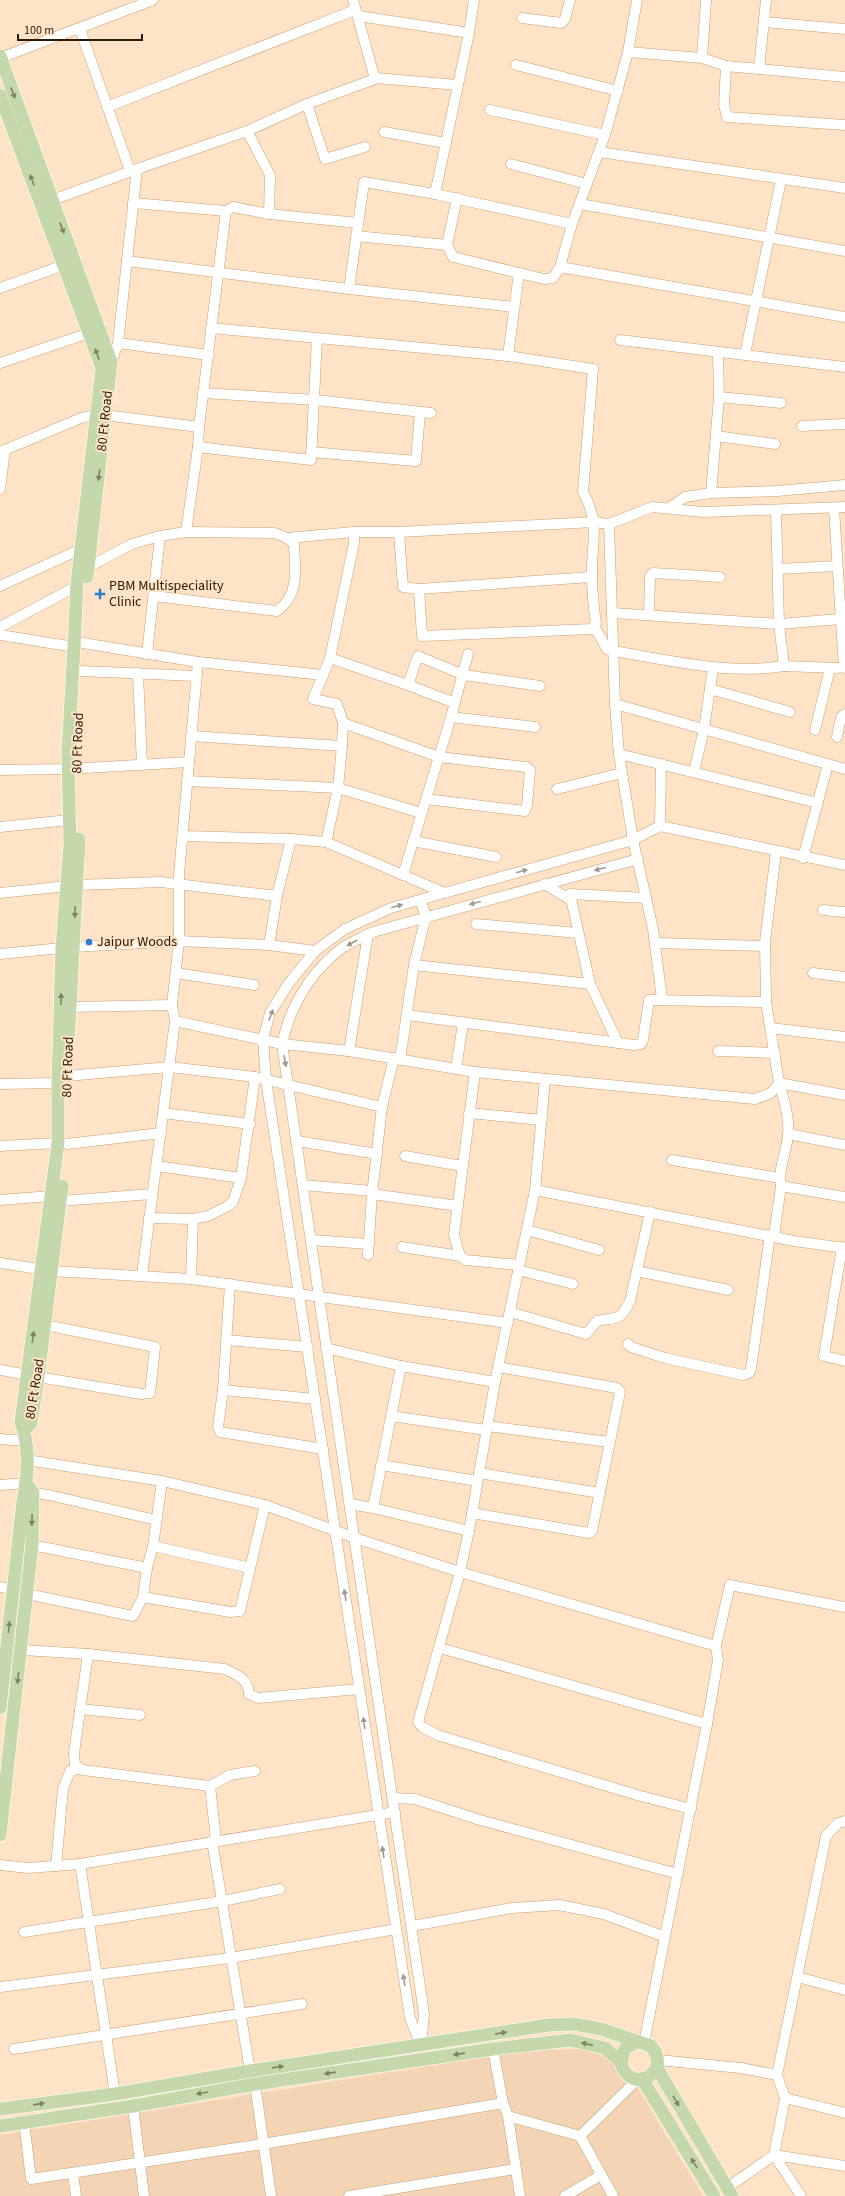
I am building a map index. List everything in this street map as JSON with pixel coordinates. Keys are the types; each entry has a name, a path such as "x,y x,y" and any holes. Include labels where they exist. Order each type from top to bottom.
{"main road":[{"name":"80 Ft Road","path":"0,57 46,202 64,265 102,368 102,415 88,567 78,645 82,671 69,820 72,885 62,1080 62,1144 33,1376 31,1423 25,1436"},
{"name":"80 Ft Road","path":"0,95 46,202 111,362 81,548 77,586 78,645 73,769 79,846 72,885"},
{"name":"80 Ft Road","path":"62,1080 70,1007 68,947"},
{"name":"80 Ft Road","path":"33,1376 45,1325 47,1270"},
{"path":"0,1835 22,1650 32,1545 30,1488 25,1436"},
{"path":"0,1708 13,1589 30,1488"},
{"path":"0,2109 115,2094 250,2071 421,2046 549,2025 574,2024 601,2029 651,2046 656,2052 657,2064 730,2192"},
{"path":"0,2126 133,2106 255,2084 492,2049 570,2040 605,2048 621,2062 626,2074 640,2079 714,2196"},
{"path":"621,2062 625,2049 640,2043"},
{"path":"640,2079 652,2074 657,2064"}],"street":[{"path":"0,57 80,29 154,0"},
{"path":"354,0 376,78"},
{"path":"434,194 469,32 474,0"},
{"path":"522,18 561,23 565,19 570,0"},
{"path":"457,198 447,245 453,257 544,278 552,278 560,267 572,224 606,135 628,52 637,0"},
{"path":"702,58 706,0"},
{"path":"759,69 766,0"},
{"path":"107,107 357,13 469,32"},
{"path":"764,22 845,29"},
{"path":"80,29 107,107 133,170 133,203 118,343 111,362"},
{"path":"628,52 702,58 726,66 845,77"},
{"path":"516,65 618,91"},
{"path":"726,66 724,105 727,117 845,125"},
{"path":"46,202 247,131 307,104 376,78 457,85"},
{"path":"307,104 326,164 365,147"},
{"path":"490,110 606,135"},
{"path":"247,131 270,175 269,214"},
{"path":"384,132 446,143"},
{"path":"599,152 781,180 845,188"},
{"path":"511,164 587,184"},
{"path":"745,354 754,302 770,238 781,180"},
{"path":"349,289 364,182 457,198 572,224"},
{"path":"133,203 226,211 233,207 269,214 358,223"},
{"path":"580,204 845,251"},
{"path":"186,532 198,447 203,393 226,211"},
{"path":"356,236 447,245"},
{"path":"127,261 349,289 514,307"},
{"path":"0,288 64,265"},
{"path":"560,267 845,317"},
{"path":"508,356 519,272"},
{"path":"211,328 508,356 593,370 583,492 591,506 594,522 592,577 596,624 592,629 422,636 419,589"},
{"path":"0,363 89,333"},
{"path":"198,447 311,460 316,400 318,338"},
{"path":"620,340 845,367"},
{"path":"118,343 209,355"},
{"path":"711,493 719,397 718,352"},
{"path":"203,393 316,400 431,413"},
{"path":"719,397 781,403"},
{"path":"311,452 416,461 420,412"},
{"path":"0,489 2,451 81,418 102,415 199,427"},
{"path":"802,426 845,424"},
{"path":"716,436 775,444"},
{"path":"670,508 685,497 711,493 776,491 845,485"},
{"path":"287,538 354,532 399,532 594,522 609,524 652,507 703,512 845,507"},
{"path":"594,626 607,649 713,668 765,669 784,666 844,668 834,508"},
{"path":"776,510 780,624 784,666"},
{"path":"609,524 615,704 619,754 633,840 655,943 662,999"},
{"path":"88,567 132,544 160,536 186,532 275,533 287,538 294,544 296,581 286,605 277,612 154,596"},
{"path":"326,842 338,788 343,723 337,704 313,699 330,658 354,543 354,532"},
{"path":"399,532 402,587 419,589 592,577"},
{"path":"147,654 160,536"},
{"path":"0,586 81,548"},
{"path":"778,569 837,566"},
{"path":"649,616 650,576 653,573 720,577"},
{"path":"0,627 77,586"},
{"path":"613,613 780,624 840,619"},
{"path":"0,636 147,654 198,662 323,675"},
{"path":"402,875 464,676 468,654"},
{"path":"408,685 418,656 464,676 540,686"},
{"path":"330,658 455,703"},
{"path":"142,1275 175,1021 172,1005 179,941 179,884 198,662"},
{"path":"694,772 704,730 713,668"},
{"path":"814,730 830,668"},
{"path":"82,671 196,676"},
{"path":"138,673 142,765"},
{"path":"710,689 790,712"},
{"path":"615,704 845,769"},
{"path":"837,737 840,717 845,714"},
{"path":"451,717 535,727"},
{"path":"343,723 439,757 526,767 530,770 527,805 525,811 426,799"},
{"path":"191,736 342,746"},
{"path":"619,754 818,803"},
{"path":"0,770 73,769 189,762"},
{"path":"660,826 661,764"},
{"path":"803,858 828,764"},
{"path":"557,789 622,773"},
{"path":"187,782 338,788 421,813"},
{"path":"0,827 69,820"},
{"path":"421,2046 410,2018 377,1815 300,1294 266,1080 263,1039 270,1012 289,983 315,951 345,929 391,908 633,840 660,826 803,858 845,865"},
{"path":"183,836 291,839 326,842 445,893"},
{"path":"269,945 277,896 291,839"},
{"path":"413,841 496,857"},
{"path":"628,1344 632,1348 665,1358 743,1375 749,1373 751,1368 788,1134 786,1104 779,1083 766,1002 765,946 776,852"},
{"path":"422,2059 421,2046 424,2014 412,1926 282,1044 291,1013 308,982 338,951 368,934 426,916 638,859"},
{"path":"0,893 72,885 160,882 277,896"},
{"path":"544,884 571,900"},
{"path":"618,1043 590,984 570,894 646,898"},
{"path":"311,1240 368,1250 372,1193 382,1108 397,1059 407,1016 414,965 426,916 420,900"},
{"path":"823,910 845,912"},
{"path":"476,924 578,933"},
{"path":"349,1051 368,934"},
{"path":"0,954 68,947 179,941 269,945 315,951"},
{"path":"655,943 765,946"},
{"path":"414,965 590,984"},
{"path":"176,973 254,985"},
{"path":"813,974 845,977"},
{"path":"407,1016 634,1045 641,1044 643,1040 648,1002 652,999 766,1002"},
{"path":"70,1007 172,1005"},
{"path":"175,1021 282,1044 349,1051 475,1072 755,1099 770,1093 779,1083"},
{"path":"456,1069 463,1023"},
{"path":"771,1028 845,1037"},
{"path":"718,1051 775,1053"},
{"path":"0,1084 62,1080 170,1067 255,1077 382,1108"},
{"path":"460,1256 454,1235 475,1072"},
{"path":"149,1218 193,1219 208,1216 228,1206 232,1202 241,1178 250,1124 255,1077"},
{"path":"545,1079 536,1190 518,1268 495,1382 469,1531 440,1648 424,1696 418,1722 437,1735 637,1795 691,1809"},
{"path":"779,1083 845,1094"},
{"path":"469,1113 542,1120"},
{"path":"163,1114 250,1124"},
{"path":"0,1146 62,1144 161,1133"},
{"path":"788,1134 845,1145"},
{"path":"297,1141 377,1154"},
{"path":"405,1156 462,1166"},
{"path":"672,1160 845,1197"},
{"path":"157,1166 241,1178"},
{"path":"303,1185 372,1193 458,1206"},
{"path":"536,1190 772,1235 794,1241 844,1248 824,1356 845,1361"},
{"path":"0,1200 56,1199 152,1194"},
{"path":"510,1312 586,1334 598,1321 619,1318 624,1313 630,1301 650,1212"},
{"path":"191,1279 193,1219"},
{"path":"527,1230 599,1250"},
{"path":"402,1247 460,1256 466,1260 518,1268 573,1284"},
{"path":"0,1263 47,1270 191,1279 508,1323"},
{"path":"637,1271 728,1290"},
{"path":"230,1284 224,1390 218,1427 220,1432 323,1449"},
{"path":"0,1370 141,1394 150,1393 153,1380 155,1347 45,1325"},
{"path":"226,1340 308,1348"},
{"path":"326,1348 401,1366 495,1382"},
{"path":"373,1508 401,1366"},
{"path":"472,1513 591,1532 593,1530 619,1389 498,1367"},
{"path":"224,1390 315,1399"},
{"path":"391,1416 609,1442"},
{"path":"0,1438 25,1436"},
{"path":"27,1460 162,1481 265,1505 335,1529 355,1538 460,1572 716,1646"},
{"path":"381,1465 600,1493"},
{"path":"27,1594 133,1616 143,1597 147,1568 153,1546 162,1481"},
{"path":"0,1485 30,1488 49,1495 156,1520"},
{"path":"350,1504 469,1531"},
{"path":"143,1597 230,1612 240,1610 265,1505"},
{"path":"32,1545 147,1568"},
{"path":"153,1546 250,1568"},
{"path":"640,2043 665,1936 708,1724 718,1660 716,1646 730,1585 845,1607"},
{"path":"0,1587 13,1589"},
{"path":"440,1648 708,1724"},
{"path":"22,1650 88,1654 225,1669 243,1678 249,1687 249,1694 258,1698 359,1689"},
{"path":"88,1654 74,1753 75,1766 80,1768 210,1786 230,1775 255,1771"},
{"path":"80,1709 140,1715"},
{"path":"56,1866 63,1788 70,1771 80,1768"},
{"path":"210,1786 214,1841 222,1901 230,1958 250,2071"},
{"path":"393,1798 415,1799 480,1820 678,1874"},
{"path":"0,1865 28,1868 80,1864 395,1812"},
{"path":"730,2192 774,2155 785,2098 777,2075 826,1836 838,1823 845,1821"},
{"path":"80,1864 115,2094"},
{"path":"24,1932 222,1901 280,1889"},
{"path":"412,1926 512,1908 559,1905 604,1914 665,1936"},
{"path":"0,1987 230,1958 396,1929"},
{"path":"798,1978 845,1990"},
{"path":"14,2048 240,2015 302,2004"},
{"path":"492,2049 503,2104 508,2116 520,2196"},
{"path":"657,2064 741,2068 777,2075"},
{"path":"580,2136 640,2079"},
{"path":"255,2084 271,2196"},
{"path":"785,2098 845,2113"},
{"path":"24,2122 31,2179 73,2174 263,2144 503,2104"},
{"path":"133,2106 144,2196"},
{"path":"508,2116 580,2136 613,2196"},
{"path":"774,2155 845,2166"},
{"path":"774,2155 801,2196"},
{"path":"350,2196 515,2169"},
{"path":"73,2174 76,2196"},
{"path":"565,2196 601,2175"}],"shaded area":[{"path":"582,2049 614,2059 638,2089 703,2196 0,2196 0,2135 522,2051"}],"place":[{"name":"PBM Multispeciality Clinic","path":"100,594"},
{"name":"Jaipur Woods","path":"89,942"}]}
